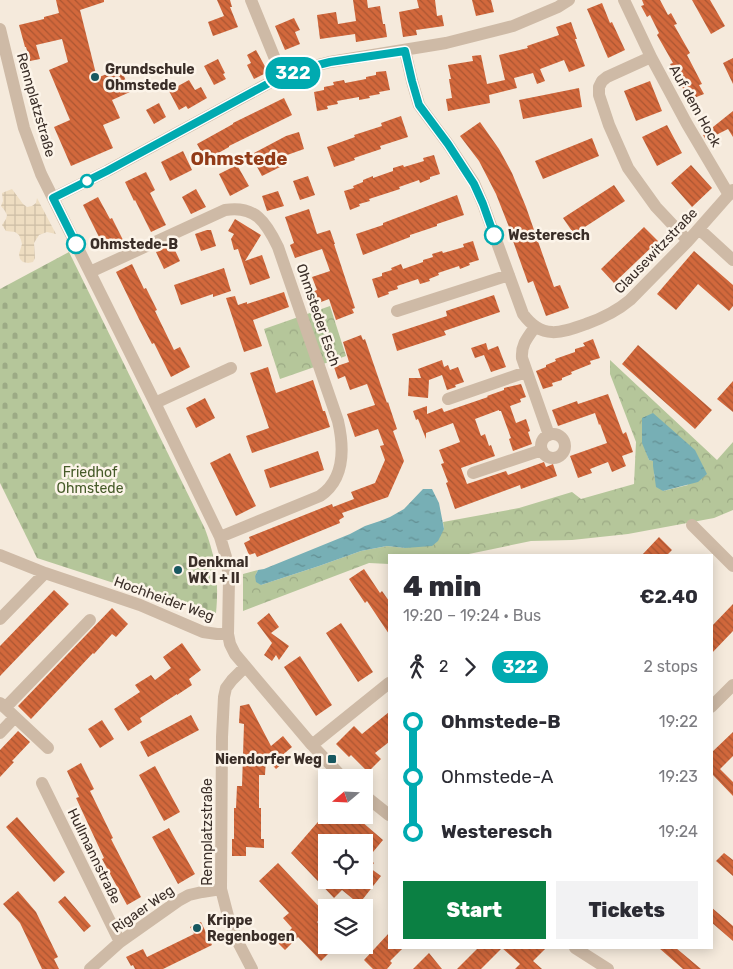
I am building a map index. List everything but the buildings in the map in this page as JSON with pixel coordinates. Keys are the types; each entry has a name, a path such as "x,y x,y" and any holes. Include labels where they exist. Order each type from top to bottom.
{"street":[{"path":"251,0 282,76"},
{"path":"53,198 107,171 282,76 330,62 446,43 513,26 558,7 569,0"},
{"name":"Auf dem Hock","path":"624,0 651,57 687,124 731,192"},
{"name":"Rennplatzstraße","path":"0,29 24,128 41,174 220,537 226,557 229,578 228,634"},
{"path":"405,51 419,105 448,144 474,184 523,314 528,322 535,327 521,350 522,358 549,435"},
{"name":"Auf dem Hock","path":"651,57 607,77 599,87 599,94 609,125 628,168 656,207 688,241"},
{"name":"Clausewitzstraße","path":"535,327 554,333 564,332 621,308 688,241 731,192"},
{"name":"Ohmsteder Esch","path":"90,272 225,210 236,208 247,210 266,225 272,235 335,413 341,434 342,456 332,485 320,496 220,537"},
{"path":"699,229 733,260"},
{"path":"397,311 509,275"},
{"path":"155,403 230,368"},
{"path":"448,399 526,372"},
{"path":"549,435 560,436 565,442 565,450 561,455 554,458 547,456 542,450 542,443 549,435"},
{"path":"473,473 542,450"},
{"path":"692,525 733,566"},
{"name":"Hochheider Weg","path":"0,555 45,573 140,604 203,632 228,634 235,654 245,667 312,746 335,769"},
{"path":"0,619 45,573"},
{"path":"48,748 3,706 90,620"},
{"name":"Rennplatzstraße","path":"245,667 226,688 224,697 221,889 229,920 252,969"},
{"path":"312,746 388,684"},
{"path":"713,705 733,685"},
{"path":"0,733 15,717"},
{"name":"Hullmannstraße","path":"42,783 120,942"},
{"path":"373,802 388,814"},
{"name":"Rigaer Weg","path":"90,969 120,942 184,898 202,892 221,889"},
{"path":"577,949 608,969"}],"green space":[{"name":"Friedhof Ohmstede","path":"69,252 205,529 212,550 217,581 216,613 212,615 37,558 0,483 0,289"},
{"path":"330,306 346,356 280,379 264,329"},
{"path":"610,360 717,460 733,442 733,510 714,518 628,534 572,540 531,541 469,554 388,554 388,564 369,563 243,611 243,574 258,570 255,576 261,585 361,551 387,546 405,548 444,529 443,522 519,508 572,492 581,499 634,484 636,442 610,374","holes":["642,418 688,485 663,491 654,476 654,461 649,460 643,443"]}],"shaded area":[{"path":"12,189 27,207 36,203 37,198 56,234 47,232 39,235 34,243 35,258 33,262 23,262 20,259 19,254 22,244 19,235 15,232 6,231 2,225 7,215 1,206 3,201 2,193"}],"water":[{"path":"653,413 695,450 707,474 698,482 663,491 656,487 653,461 649,460 642,443 642,418"},
{"path":"423,489 432,489 439,503 444,529 438,541 432,546 405,548 387,546 361,551 261,585 256,582 255,576 258,570 390,517 404,509"}],"bus line":[{"name":"322","path":"76,244 53,198 107,171 282,76 330,62 405,51 419,105 448,144 474,184 494,235"}],"place":[{"name":"Grundschule Ohmstede","path":"95,77"},
{"name":"Westeresch","path":"494,235"},
{"name":"Ohmstede-B","path":"76,244"},
{"name":"Denkmal WK I + II","path":"178,570"},
{"name":"Niendorfer Weg","path":"332,759"},
{"name":"Krippe Regenbogen","path":"197,928"}],"district":[{"name":"Ohmstede","path":"239,158"}]}
